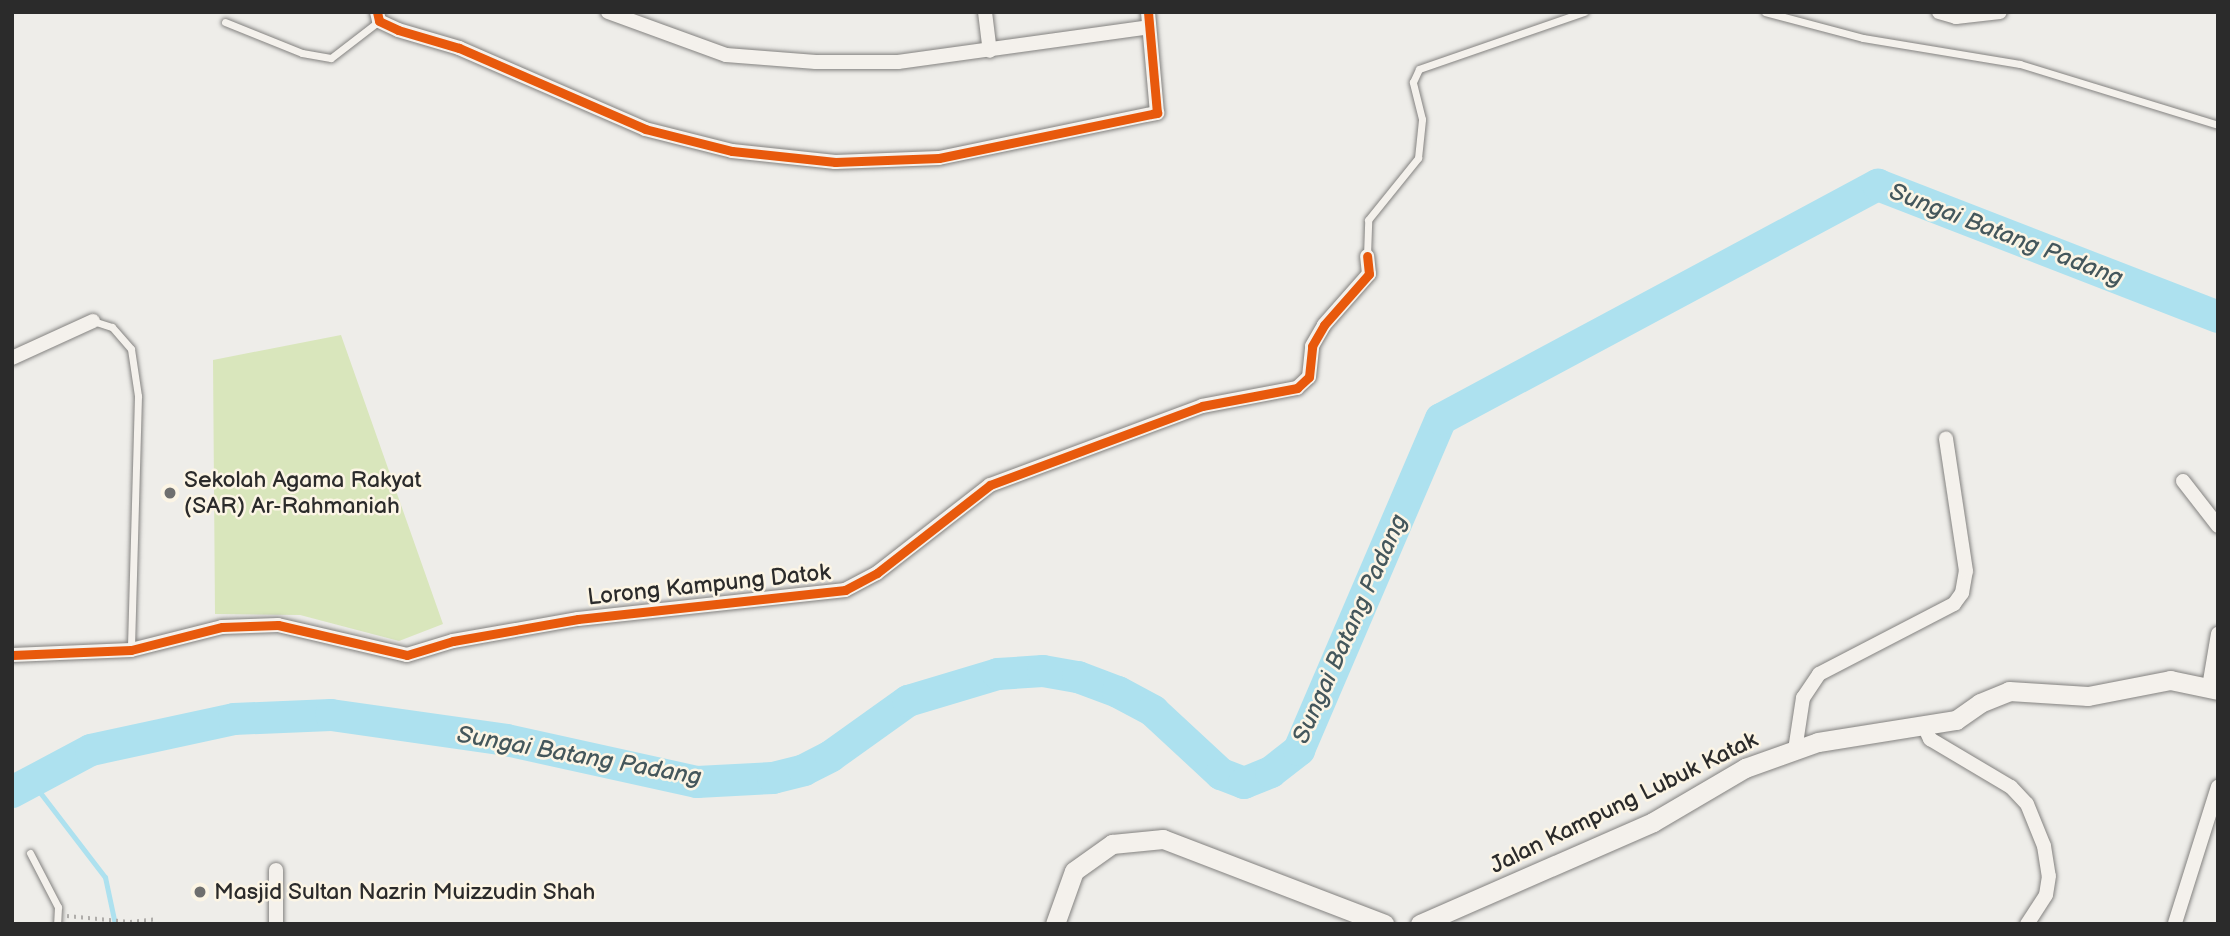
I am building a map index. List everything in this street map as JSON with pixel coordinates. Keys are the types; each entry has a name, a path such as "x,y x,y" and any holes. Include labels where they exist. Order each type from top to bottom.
{"street":[{"path":"378,16 459,48 645,129 732,151 835,162 939,158 1157,113 1149,19 990,51 898,62 816,62 726,55 608,12"},
{"path":"985,12 990,51"},
{"path":"1939,12 1956,17 2000,12"},
{"name":"Lorong Kampung Datok","path":"12,655 131,650 222,627 278,625 407,655 453,641 578,619 845,590 877,573 990,485 1202,406 1297,388 1309,377 1312,346 1324,325 1369,274 1367,256"},
{"path":"12,358 93,321"},
{"path":"1795,750 1802,698 1819,674 1954,604 1962,593 1966,571 1946,439"},
{"path":"2183,481 2218,526"},
{"path":"2214,688 2218,634"},
{"name":"Jalan Kampung Lubuk Katak","path":"1420,924 1653,821 1745,768 1795,750 1923,724 1956,720 1980,703 2009,691 2088,696 2169,680 2214,688"},
{"path":"1923,724 1930,740 2011,787 2027,804 2045,845 2049,876 2046,895 2026,924"},
{"path":"2175,923 2218,787"},
{"path":"1055,924 1074,871 1112,844 1163,838 1384,924"},
{"path":"276,870 276,924"}],"lane":[{"path":"1367,256 1367,220 1418,158 1422,119 1413,82 1419,69 1584,12"},
{"path":"1765,12 1863,38 2020,64 2218,125"},
{"path":"225,22 302,54 331,58 378,16"},
{"path":"93,321 112,327 131,349 138,396 131,650"},
{"path":"30,853 58,920"}],"path":[{"path":"58,920 130,922 158,919"}],"green space":[{"path":"341,335 443,624 399,641 300,615 215,614 213,360"}],"waterway":[{"name":"Sungai Batang Padang","path":"12,792 91,750 234,719 331,715 506,740 697,782 773,778 804,770 831,756 908,701 998,674 1043,671 1078,677 1118,692 1153,711 1221,774 1244,783 1271,772 1299,750 1441,419 1878,185 2218,317"},
{"path":"32,782 105,877 115,924"}],"cycle path":[{"path":"377,12 379,21 398,30 459,48 645,129 732,151 835,162 939,158 1157,113 1148,12"},
{"path":"12,655 131,650 222,627 278,625 407,655 453,641 578,619 845,590 877,573 990,485 1202,406 1297,388 1309,377 1312,346 1324,325 1369,274 1367,256"}],"place":[{"name":"Sekolah Agama Rakyat (SAR) Ar-Rahmaniah","path":"170,493"},
{"name":"Masjid Sultan Nazrin Muizzudin Shah","path":"200,892"}]}
